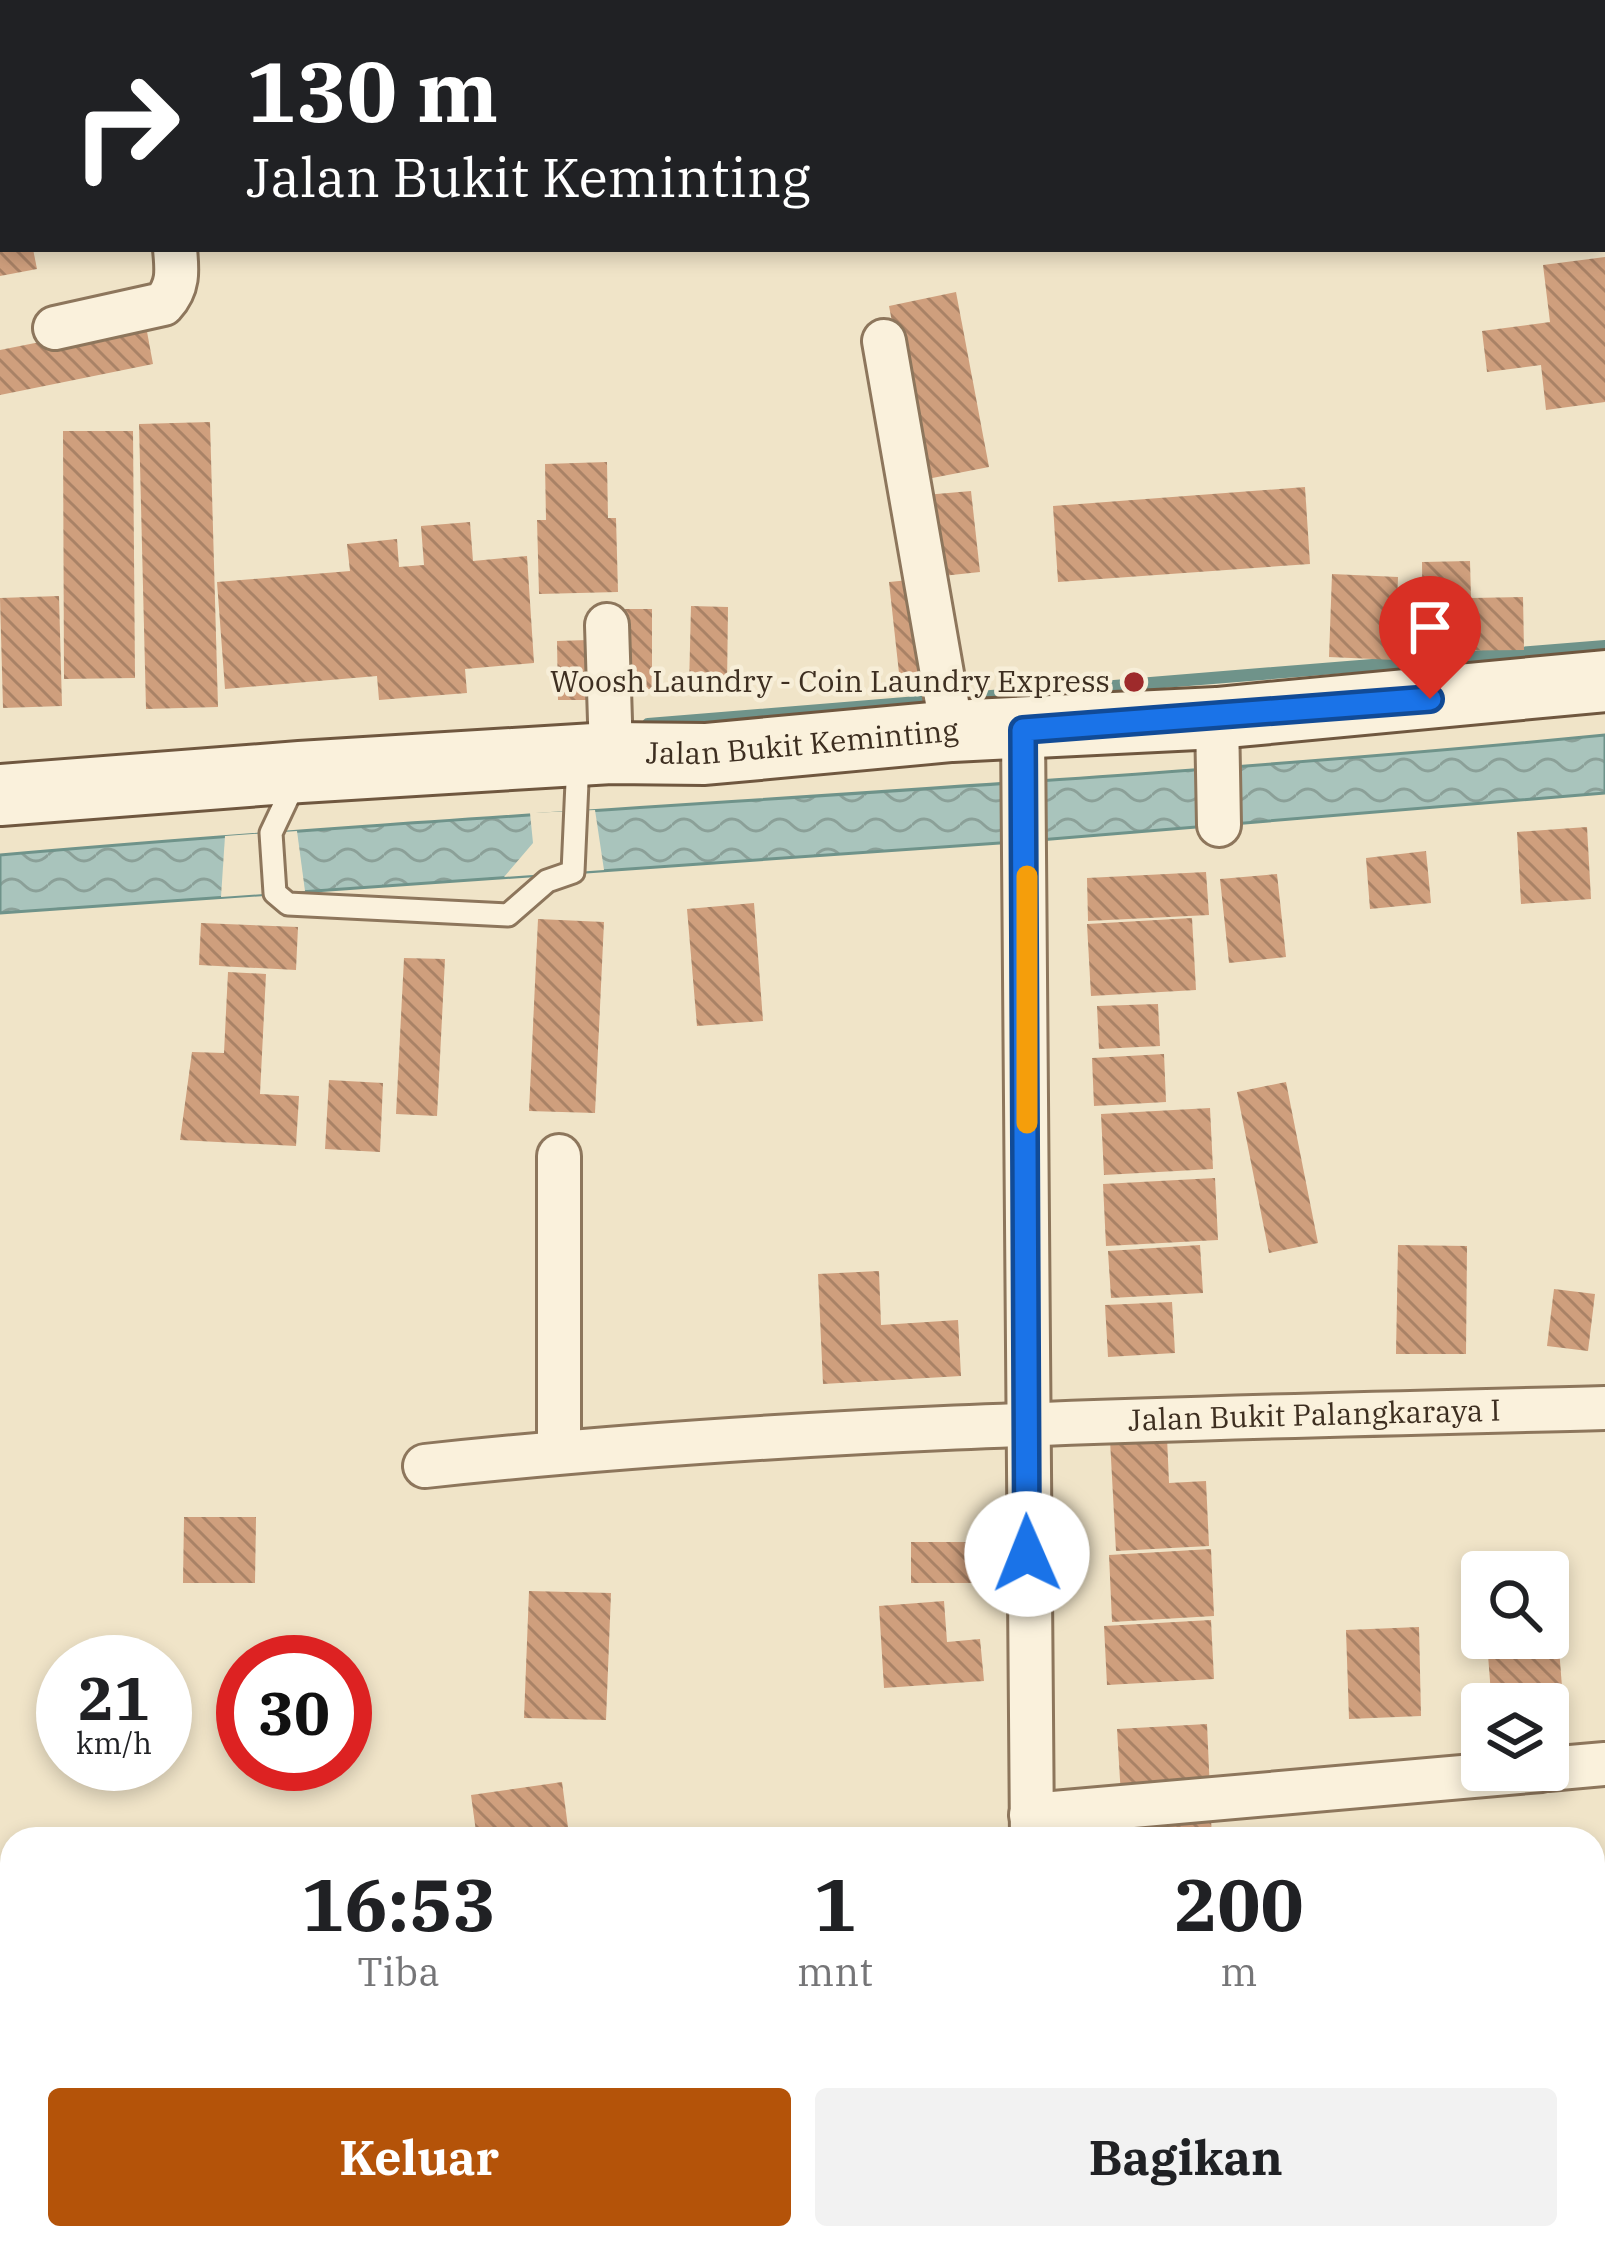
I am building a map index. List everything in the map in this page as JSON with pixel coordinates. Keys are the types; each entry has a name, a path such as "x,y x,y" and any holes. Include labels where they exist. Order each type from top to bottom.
{"main road":[{"name":"Jalan Bukit Keminting","path":"0,795 300,772 588,773 705,754 952,731 1023,756 1217,744 1605,681"}],"street":[{"path":"55,328 164,304 173,294 175,252"},
{"path":"884,341 952,731"},
{"path":"588,773 607,625"},
{"path":"1217,744 1219,825"},
{"path":"1023,756 1027,841 1025,1424 1032,1827 1461,1779"},
{"path":"559,1156 559,1452"},
{"name":"Jalan Bukit Palangkaraya I","path":"425,1466 559,1452 1025,1424 1605,1408"},
{"path":"1569,1768 1605,1764"}],"lane":[{"path":"300,772 271,833 275,893 299,909 508,915 547,880 573,872 588,773"}],"water":[{"path":"1605,735 1605,793 1027,841 0,913 0,855 1204,769"}],"pier":[{"path":"595,810 604,870 504,877 533,843 530,813"},
{"path":"297,831 305,891 221,897 225,836"}],"building":[{"path":"0,252 34,252 37,269 0,276"},
{"path":"1605,257 1605,402 1546,410 1541,365 1487,372 1482,331 1550,322 1543,265"},
{"path":"956,292 989,467 922,480 889,306"},
{"path":"145,321 153,364 0,395 0,350"},
{"path":"210,422 218,707 146,709 139,424"},
{"path":"63,431 133,431 135,678 64,679"},
{"path":"607,462 608,518 616,518 618,592 539,594 537,520 546,520 545,464"},
{"path":"1305,487 1310,564 1058,582 1053,506"},
{"path":"971,491 980,572 933,577 925,495"},
{"path":"470,522 473,561 527,556 534,663 465,669 467,693 379,700 377,676 225,689 217,582 350,571 347,544 397,539 399,567 424,565 421,526"},
{"path":"1470,561 1471,598 1523,597 1524,650 1423,651 1422,562"},
{"path":"1332,574 1398,577 1395,660 1329,657"},
{"path":"919,579 930,678 900,682 889,582"},
{"path":"59,596 62,706 3,708 0,598"},
{"path":"691,606 728,607 727,687 689,687"},
{"path":"625,609 652,609 652,689 625,690"},
{"path":"588,640 589,700 558,700 557,641"},
{"path":"1587,827 1591,899 1521,904 1517,832"},
{"path":"1426,851 1431,903 1370,909 1366,858"},
{"path":"1206,872 1209,915 1088,921 1087,878"},
{"path":"1277,874 1286,957 1229,963 1220,879"},
{"path":"754,903 763,1021 697,1026 687,909"},
{"path":"1192,918 1196,990 1091,996 1087,924"},
{"path":"538,919 604,922 595,1113 529,1111"},
{"path":"201,923 298,927 296,970 199,965"},
{"path":"404,958 445,959 437,1116 396,1114"},
{"path":"228,972 266,974 260,1094 299,1096 296,1146 180,1140 192,1052 224,1053"},
{"path":"1158,1004 1160,1046 1099,1049 1097,1006"},
{"path":"1164,1054 1166,1102 1094,1106 1092,1058"},
{"path":"329,1080 383,1083 380,1152 325,1149"},
{"path":"1286,1082 1318,1243 1269,1253 1237,1092"},
{"path":"1210,1108 1213,1169 1104,1175 1101,1114"},
{"path":"1215,1178 1218,1240 1106,1246 1103,1184"},
{"path":"1200,1245 1203,1293 1111,1298 1108,1251"},
{"path":"1398,1245 1467,1246 1466,1354 1396,1354"},
{"path":"879,1271 881,1325 958,1320 961,1376 823,1384 818,1274"},
{"path":"1554,1289 1595,1294 1588,1351 1547,1346"},
{"path":"1172,1302 1175,1353 1108,1357 1105,1305"},
{"path":"1167,1437 1169,1483 1206,1481 1209,1546 1116,1551 1110,1440"},
{"path":"184,1517 256,1517 255,1583 183,1583"},
{"path":"911,1542 1002,1542 1002,1583 911,1583"},
{"path":"1211,1549 1214,1616 1112,1622 1109,1555"},
{"path":"529,1591 611,1593 606,1720 524,1718"},
{"path":"944,1601 947,1642 980,1639 984,1681 884,1688 879,1606"},
{"path":"1211,1620 1214,1679 1107,1685 1104,1626"},
{"path":"1419,1627 1421,1716 1349,1719 1346,1630"},
{"path":"1488,1659 1560,1659 1562,1683 1490,1683"},
{"path":"1207,1724 1210,1792 1121,1797 1117,1729"},
{"path":"562,1782 568,1827 475,1827 471,1795"},
{"path":"1211,1819 1211,1827 1145,1827 1145,1822"}],"waterway":[{"path":"648,724 1605,646"}],"slow traffic":[{"path":"1027,876 1027,1123"}],"place":[{"name":"Woosh Laundry - Coin Laundry Express","path":"1134,682"}],"route":[{"path":"1027,1554 1023,730 1430,699"}]}
